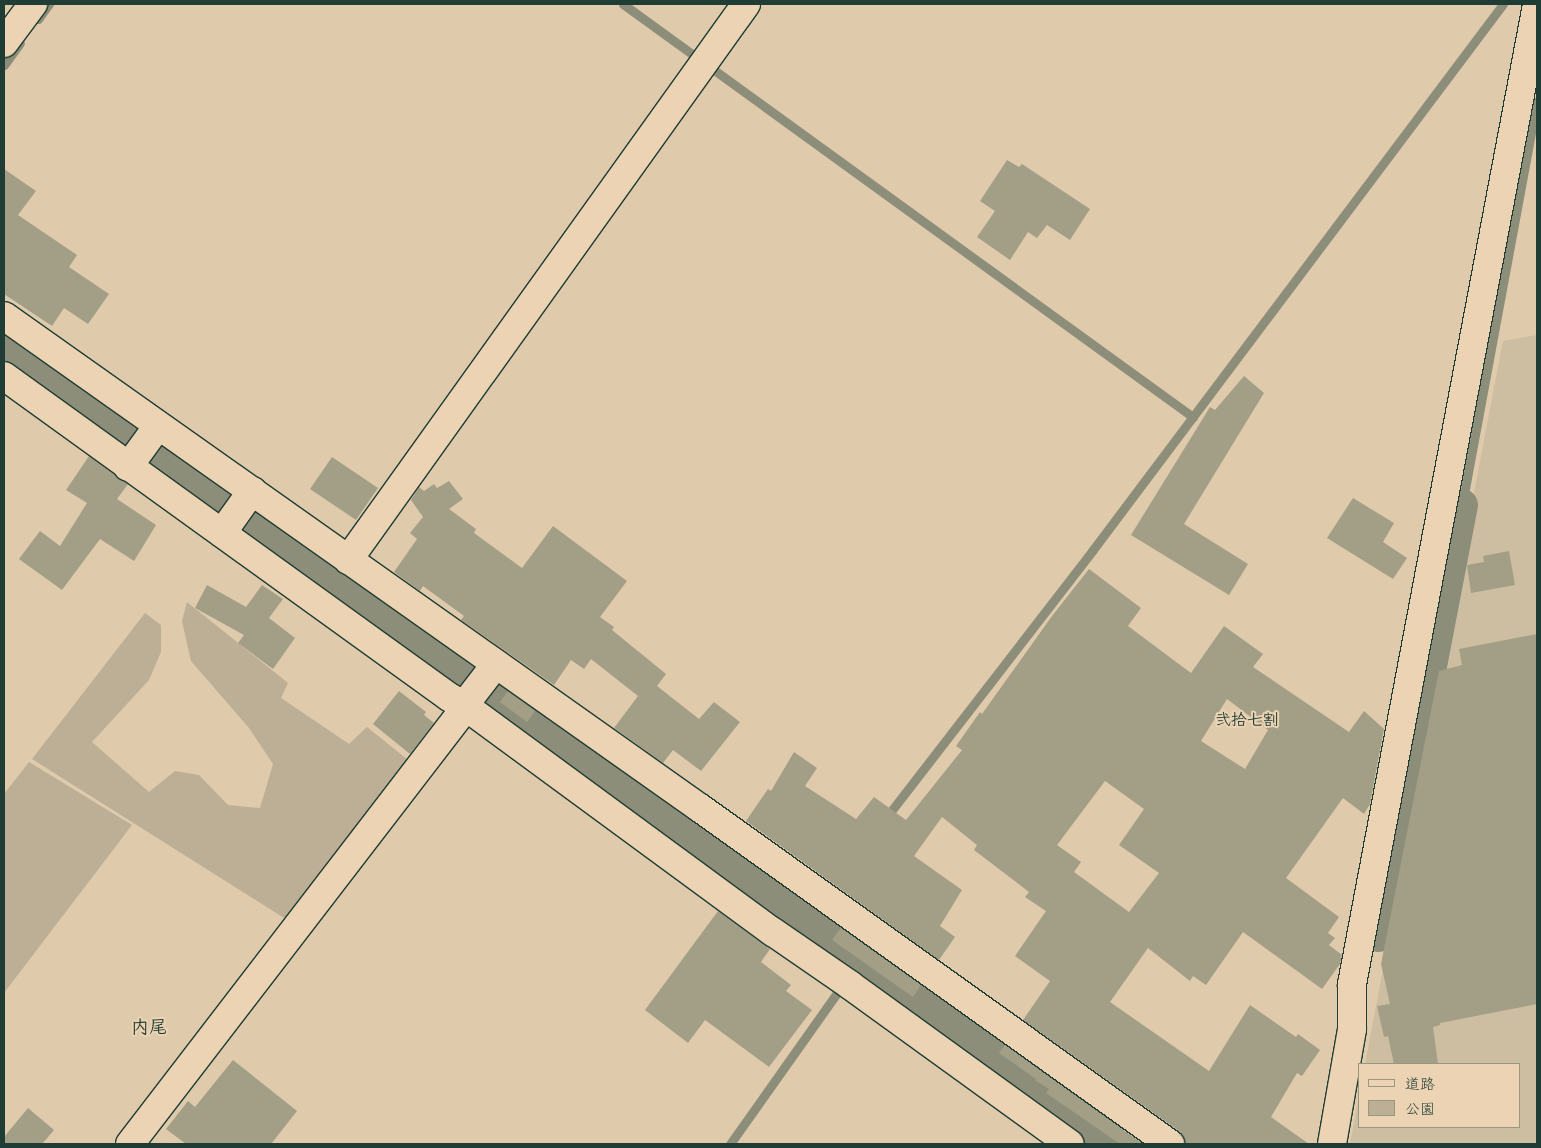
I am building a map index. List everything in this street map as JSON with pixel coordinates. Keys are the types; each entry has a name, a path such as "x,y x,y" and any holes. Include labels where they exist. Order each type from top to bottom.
{"street":[{"path":"4,43 33,4"},
{"path":"348,560 746,4"},
{"path":"1332,1144 1352,1029 1352,984 1537,12"},
{"path":"4,316 142,448 235,515 449,697 477,697 1170,1144"},
{"path":"4,376 142,448 235,515 348,560 477,697 773,932 1070,1144"},
{"path":"130,1144 477,697"}],"shaded area":[{"path":"1537,335 1537,1144 1350,1144 1358,1102 1358,1128 1521,1128 1521,1063 1365,1063 1503,341"}],"green space":[{"path":"264,508 428,625 419,639 254,523"},
{"path":"187,602 288,683 281,698 349,744 367,727 413,764 289,921 32,759 145,613 161,625 161,652 149,680 92,742 149,792 175,771 199,775 228,805 260,808 273,764 249,728 191,661 182,621"},
{"path":"29,762 132,825 4,993 4,794"}],"building":[{"path":"1007,160 1019,167 1022,164 1090,209 1070,240 1047,225 1037,238 1028,232 1010,260 977,237 995,211 980,201"},
{"path":"4,169 36,191 18,215 77,255 69,267 109,294 88,324 64,308 52,326 4,294"},
{"path":"1244,376 1264,393 1184,524 1248,564 1229,595 1131,535 1210,407 1215,410"},
{"path":"89,456 128,484 117,499 156,525 134,561 100,539 62,590 19,559 40,531 60,546 87,503 66,490"},
{"path":"332,457 378,488 356,520 310,489"},
{"path":"449,481 463,499 449,509 476,529 474,533 522,568 553,526 627,581 600,617 614,627 612,630 666,674 657,686 699,719 714,702 740,722 701,771 673,750 663,763 614,728 638,696 591,659 584,669 571,660 554,685 461,620 464,616 423,586 420,591 394,572 417,539 410,533 423,517 411,500 419,487 424,491 434,484 437,488"},
{"path":"1353,498 1394,523 1383,542 1407,558 1393,579 1327,538"},
{"path":"1509,551 1515,585 1471,593 1467,565 1484,562 1483,556"},
{"path":"1089,569 1141,608 1128,626 1191,673 1224,626 1263,654 1253,667 1349,732 1364,711 1384,729 1370,804 1364,814 1343,798 1286,878 1339,917 1328,933 1335,938 1329,945 1342,955 1340,964 1322,989 1243,932 1206,985 1193,976 1190,981 1148,948 1110,1002 1209,1071 1250,1005 1296,1037 1298,1034 1320,1050 1302,1076 1297,1073 1271,1117 1309,1144 1185,1144 1184,1137 1179,1131 1023,1020 1050,981 1015,956 1046,911 1025,897 1029,892 974,850 977,845 942,817 914,856 962,890 940,926 955,937 939,960 746,821 768,789 771,791 794,752 817,768 805,786 856,819 874,797 906,820 962,750 956,746 980,712 982,714 1052,616","holes":["1227,699 1268,730 1245,769 1201,741","1105,781 1144,809 1119,845 1159,873 1129,912 1074,872 1081,862 1057,845"]},
{"path":"207,585 246,607 262,585 283,599 269,618 295,638 273,669 238,643 244,635 195,608"},
{"path":"1537,634 1537,1004 1440,1023 1440,1025 1433,1027 1438,1063 1394,1063 1388,1036 1384,1037 1377,1006 1390,1004 1381,964 1439,671 1462,665 1459,649"},
{"path":"399,691 426,712 424,715 434,723 410,754 373,724"},
{"path":"508,691 535,711 527,722 500,702"},
{"path":"718,911 770,949 761,962 791,985 786,991 812,1010 769,1067 705,1020 688,1043 645,1010"},
{"path":"841,928 921,985 913,997 832,940"},
{"path":"1005,1045 1143,1144 1120,1144 1046,1093 1049,1089 999,1053"},
{"path":"233,1060 297,1111 271,1144 186,1144 166,1129 188,1101 195,1107"},
{"path":"28,1108 54,1130 42,1144 4,1144 4,1137"}],"waterway":[{"path":"38,19 49,4"},
{"path":"623,4 1193,417"},
{"path":"885,819 1092,551 1503,4"},
{"path":"4,65 20,43"},
{"path":"1462,505 1537,102"},
{"path":"4,355 1099,1144"},
{"path":"1379,936 1462,505"},
{"path":"339,596 344,588"},
{"path":"803,932 808,923"},
{"path":"730,1144 854,969"}],"district":[{"name":"弐拾七割","path":"1247,720"},
{"name":"内尾","path":"149,1028"}]}
